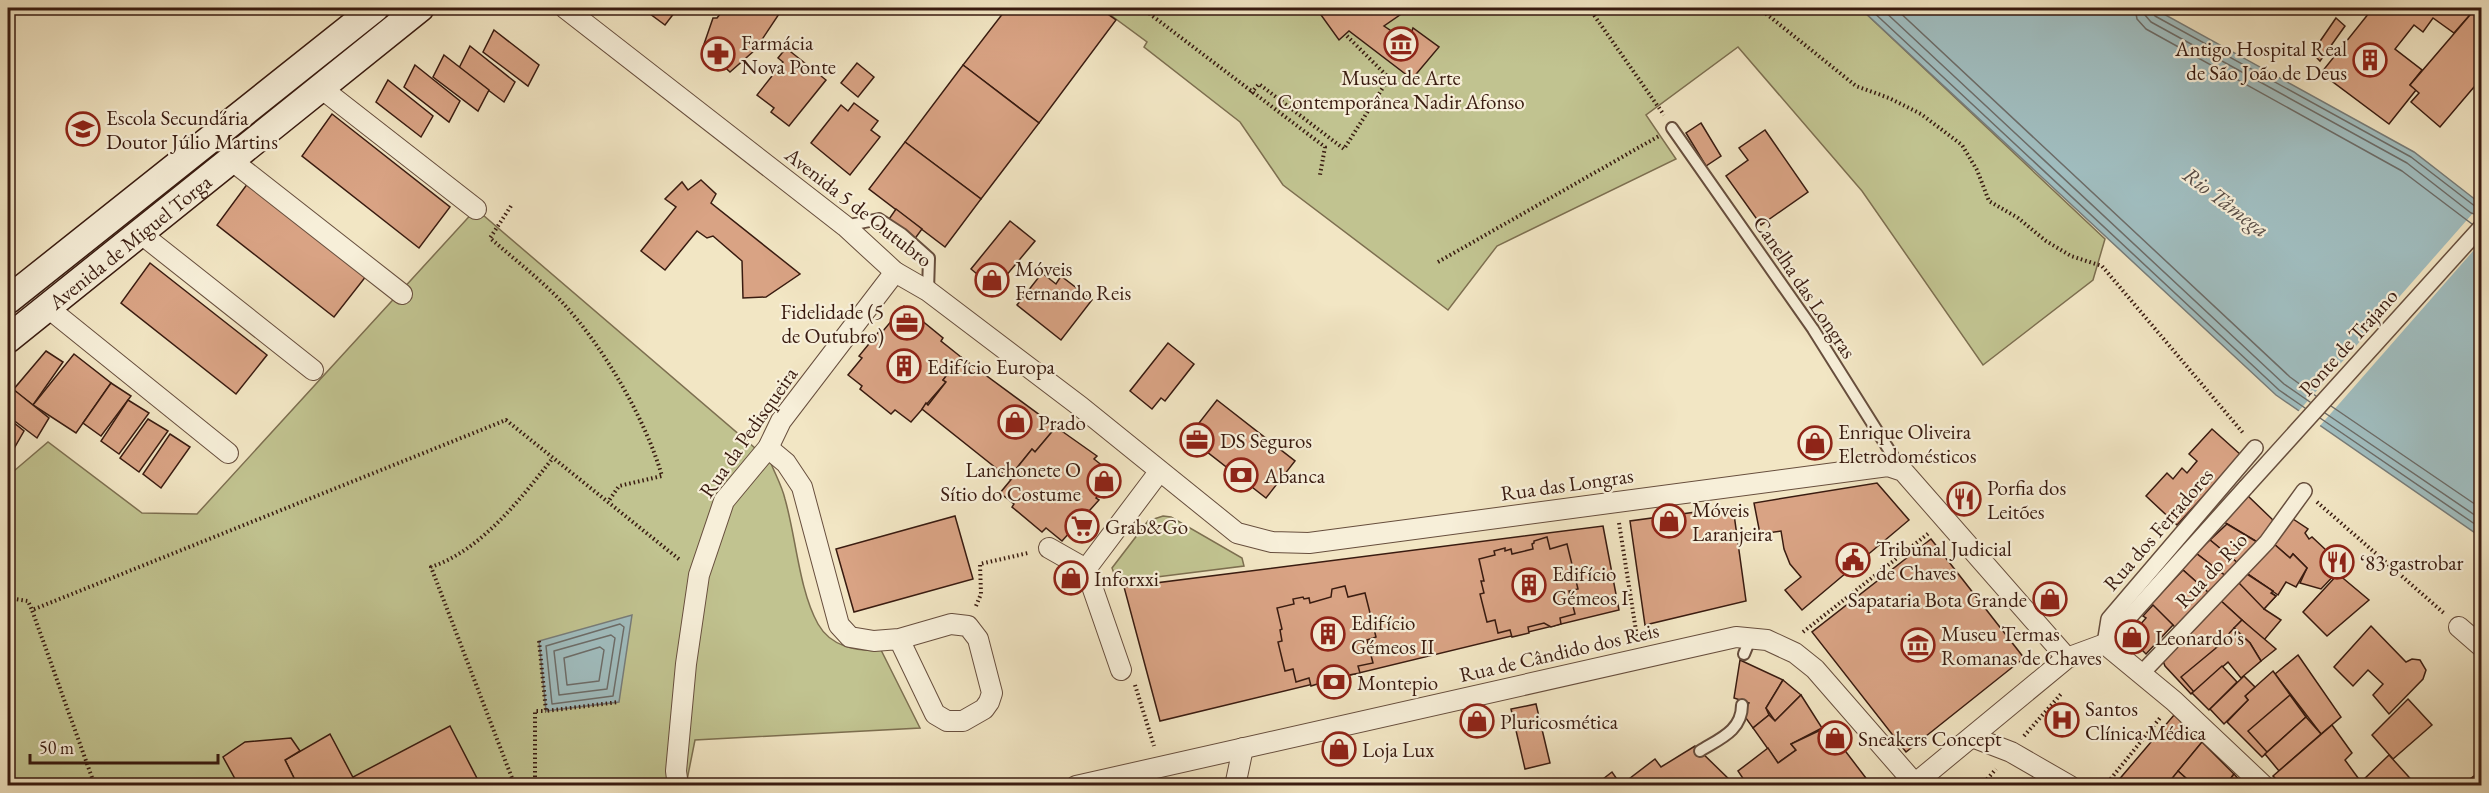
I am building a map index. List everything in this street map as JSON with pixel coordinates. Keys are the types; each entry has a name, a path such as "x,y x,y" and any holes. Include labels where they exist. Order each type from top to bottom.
{"main road":[{"name":"Avenida de Miguel Torga","path":"8,300 375,8"},
{"name":"Avenida de Miguel Torga","path":"8,339 420,8"}],"street":[{"name":"Avenida 5 de Outubro","path":"566,8 845,226 895,272 928,291 1081,407 1237,533"},
{"path":"321,88 476,209"},
{"path":"231,160 402,294"},
{"name":"Ponte de Trajano","path":"2105,644 2481,226"},
{"path":"140,233 313,370"},
{"name":"Rua da Pedisqueira","path":"678,786 676,771 686,664 699,575 724,501 768,448 781,422 895,272"},
{"path":"47,307 228,453"},
{"path":"768,448 786,463 802,487 839,625 850,637 863,640 899,639 951,624 968,626 978,639 992,693 984,709 963,721 947,721 935,714 899,639"},
{"name":"Rua dos Ferradores","path":"2105,644 2109,618 2256,448"},
{"name":"Rua das Longras","path":"1237,533 1272,542 1309,543 1874,466 1888,466 1903,471"},
{"path":"1903,471 2067,658"},
{"path":"1086,569 1159,472"},
{"name":"Rua do Rio","path":"2141,674 2267,542 2304,490"},
{"path":"1049,548 1086,569 1121,670"},
{"path":"2459,627 2481,647"},
{"name":"Rua de Cândido dos Reis","path":"1076,786 1640,658 1744,643 1783,648"},
{"path":"1783,648 1795,653 1815,669 1915,785 2067,658 2105,644 2174,701 2264,786"},
{"path":"1972,737 2011,752 2070,786"},
{"path":"1235,786 1243,748"}],"lane":[{"name":"Canelha das Longras","path":"1672,128 1812,329 1903,471"},
{"path":"845,226 879,219 902,234 929,258 928,291"},
{"path":"1700,752 1732,732 1739,722 1743,705"}],"path":[{"path":"1142,8 1325,147 1320,175"},
{"path":"1438,262 1672,128 1588,8"},
{"path":"1759,8 1856,86 1889,98 1921,114 1949,134 1962,145 1977,170 1989,201 2018,218 2046,241 2071,256 2102,266"},
{"path":"1251,93 1259,84 1344,149 1389,78 1345,34"},
{"path":"511,206 490,237 561,301 578,321 615,376 654,447 662,476 619,486 608,502"},
{"path":"32,610 506,420 699,575"},
{"path":"515,786 430,567 444,562 480,537 524,495 553,458"},
{"path":"1616,501 1640,658"},
{"path":"1783,648 1928,535"},
{"path":"968,626 981,594 980,564 1049,548"},
{"path":"8,598 28,601 95,786"},
{"path":"539,641 546,711"},
{"path":"1981,786 2066,689"},
{"path":"1140,699 1161,766"},
{"path":"2105,786 2174,701"},
{"path":"536,786 535,711 619,702"}],"green space":[{"path":"1101,8 1860,8 2105,239 2093,280 1983,365 1862,191 1738,47 1646,115 1676,159 1497,246 1448,310 1283,185 1240,122 1144,47 1147,42"},
{"path":"476,209 770,461 784,494 802,580 818,624 823,632 837,643 854,649 881,650 920,728 695,740 686,785 8,785 8,476 48,442 142,513 197,514"},
{"path":"1163,516 1171,517 1242,558 1244,566 1117,582 1112,568 1148,521"}],"water":[{"name":"Rio Tâmega","path":"1860,8 2153,8 2414,152 2481,204 2481,537 2276,395"},
{"path":"632,615 619,702 546,711 539,641"}],"pier":[{"path":"2481,204 2481,242 2318,428 2297,413"}],"building":[{"path":"642,8 678,8 665,25"},
{"path":"725,8 783,8 755,50 730,72 703,47 713,18 717,18"},
{"path":"1007,8 1099,8 1116,20 1039,123 963,65"},
{"name":"Museu de Arte Contemporânea Nadir Afonso","path":"1316,8 1410,8 1384,26 1408,42 1413,28 1439,47 1412,79 1349,31 1339,40"},
{"name":"Antigo Hospital Real de São João de Deus","path":"2373,8 2476,8 2454,33 2433,18 2423,32 2414,25 2395,49 2422,70 2410,85 2416,90 2389,124 2321,73"},
{"path":"2476,8 2482,8 2482,87 2474,87 2440,127 2411,102 2419,93 2410,85"},
{"path":"2336,18 2345,26 2320,61 2312,53"},
{"path":"494,30 539,65 528,86 483,52"},
{"path":"470,46 515,82 504,102 459,68"},
{"path":"786,48 826,80 789,126 771,112 774,108 757,95 783,62 778,58"},
{"path":"444,55 489,90 478,111 433,77"},
{"path":"857,63 874,77 858,97 841,83"},
{"path":"415,65 460,101 449,122 404,87"},
{"path":"963,65 1039,123 981,199 905,142"},
{"path":"388,80 433,116 421,137 376,102"},
{"path":"854,103 878,121 871,130 880,137 850,175 811,143 841,105 848,111"},
{"path":"332,114 450,207 419,248 302,156"},
{"path":"1701,123 1721,156 1706,166 1686,133"},
{"path":"1765,130 1808,192 1761,225 1726,176 1748,160 1739,148"},
{"path":"905,142 981,199 945,247 869,189"},
{"path":"701,180 716,194 711,203 800,274 766,297 743,298 742,261 713,236 707,238 697,231 665,270 641,251 676,207 665,199 682,182 688,190"},
{"path":"248,183 367,275 334,317 217,225"},
{"path":"896,209 922,229 906,251 880,232"},
{"path":"1010,221 1035,241 995,289 971,269"},
{"path":"150,263 267,355 236,394 121,303"},
{"path":"1042,273 1056,284 1061,276 1092,300 1061,340 1017,305"},
{"name":"Edifício Europa","path":"904,306 943,338 941,341 961,357 943,380 946,382 911,422 895,410 891,414 860,389 862,386 848,375 862,358 859,356"},
{"path":"1168,343 1194,364 1165,401 1161,398 1152,409 1130,391"},
{"path":"46,351 63,362 33,405 13,390"},
{"path":"74,354 111,383 76,433 33,405"},
{"path":"961,357 1056,427 1035,452 1032,449 1012,474 1014,476 1011,480 922,409 926,403 928,405 946,382 943,380"},
{"path":"111,383 131,396 101,436 83,423"},
{"path":"8,385 49,418 37,438 8,416"},
{"path":"128,400 149,413 119,454 101,441"},
{"path":"1217,400 1295,461 1266,498 1188,437"},
{"path":"8,418 24,431 12,452 8,448"},
{"path":"148,419 168,431 139,472 120,458"},
{"name":"Edifício Europa","path":"1056,427 1097,456 1094,459 1114,475 1096,498 1099,500 1062,541 1046,528 1042,532 1012,507 1014,504 1000,493 1032,449 1035,452"},
{"path":"2212,429 2241,455 2177,525 2146,496 2167,473 2173,479 2182,468 2187,473 2197,461 2189,454"},
{"path":"170,434 190,447 161,488 143,474"},
{"path":"1877,483 1909,520 1802,610 1785,590 1801,577 1790,564 1784,549 1781,531 1760,534 1754,503"},
{"path":"2248,496 2273,520 2259,543 2224,522"},
{"path":"1733,507 1746,601 1645,625 1630,521"},
{"path":"955,516 973,579 854,612 836,549"},
{"path":"2290,517 2308,529 2305,533 2309,539 2312,537 2326,550 2323,554 2325,556 2328,553 2342,567 2321,589 2300,583 2307,568 2293,554 2290,558 2274,544"},
{"path":"2227,524 2257,542 2239,564 2210,540"},
{"path":"1603,526 1619,610 1160,721 1124,587"},
{"name":"Edifício Gémeos I","path":"1547,537 1550,549 1567,544 1578,589 1569,591 1575,614 1560,618 1561,624 1551,627 1544,623 1528,627 1529,633 1512,637 1510,630 1498,633 1495,620 1487,622 1480,594 1484,593 1481,581 1484,581 1479,559 1495,555 1494,551 1505,548 1505,551 1511,549 1512,554 1533,549 1534,541"},
{"name":"Museu Termas Romanas de Chaves","path":"1931,539 2024,658 1906,752 1812,632"},
{"path":"2210,540 2239,564 2227,577 2196,553"},
{"path":"2274,544 2290,558 2293,554 2307,568 2296,587 2286,582 2278,595 2245,572"},
{"path":"2197,554 2227,577 2211,595 2182,569"},
{"path":"2183,570 2210,594 2176,628 2151,604"},
{"path":"2245,572 2273,591 2271,593 2276,596 2264,609 2281,620 2264,640 2219,599"},
{"path":"2247,574 2273,591 2271,593 2276,596 2264,609 2239,583"},
{"path":"2338,574 2369,600 2327,636 2303,612"},
{"name":"Edifício Gémeos II","path":"1345,586 1348,597 1365,593 1376,637 1367,640 1373,663 1358,666 1360,673 1349,675 1343,672 1326,676 1327,681 1311,686 1309,678 1296,682 1293,669 1285,671 1278,642 1282,641 1280,630 1282,629 1277,608 1294,604 1293,599 1309,598 1310,603 1331,597 1332,589"},
{"path":"2220,600 2242,620 2216,648 2228,662 2191,694 2163,661"},
{"path":"2153,605 2173,625 2146,654 2131,639 2132,634 2146,618 2143,616"},
{"path":"2242,620 2276,649 2261,661 2250,643 2234,628"},
{"path":"2371,626 2406,662 2412,659 2420,660 2426,670 2423,679 2389,714 2373,695 2383,684 2368,670 2353,686 2334,667"},
{"path":"2234,628 2250,643 2261,661 2241,678 2228,662 2194,692 2181,677 2216,648"},
{"path":"2298,655 2341,717 2321,734 2275,674"},
{"path":"1740,660 1783,680 1766,708 1769,715 1753,728 1743,714 1749,703 1734,698"},
{"path":"2222,666 2237,682 2209,710 2192,693"},
{"path":"2273,671 2306,717 2262,757 2227,722 2248,700 2245,696"},
{"path":"2244,676 2255,687 2245,696 2248,700 2224,724 2210,709"},
{"path":"1783,680 1801,695 1775,721 1766,708"},
{"path":"1801,695 1822,728 1791,744 1796,750 1778,763 1753,728 1769,715 1775,721"},
{"path":"2290,695 2306,717 2267,752 2248,731"},
{"path":"2408,699 2432,725 2393,759 2372,735"},
{"path":"1536,704 1550,763 1525,769 1511,709"},
{"path":"2174,715 2202,742 2166,786 2122,786 2117,782"},
{"path":"2306,717 2321,734 2279,771 2265,754"},
{"path":"2332,725 2352,753 2345,760 2361,782 2357,786 2283,786 2273,776"},
{"path":"450,726 481,786 356,786 353,777"},
{"path":"1827,727 1872,786 1830,786 1826,779 1815,786 1748,786 1738,771 1768,748 1778,763 1796,750 1791,744"},
{"path":"330,734 357,785 298,786 285,760"},
{"path":"291,738 300,751 285,760 298,786 239,786 223,757 245,742"},
{"path":"2202,742 2234,774 2225,786 2195,786 2178,771"},
{"path":"1695,746 1736,786 1594,786 1612,772 1621,785 1655,759 1661,767"},
{"path":"2389,755 2417,786 2357,786 2361,782"},
{"path":"2482,770 2482,786 2468,786 2466,782"},
{"path":"2178,771 2188,780 2183,786 2166,786"},
{"path":"2234,774 2245,786 2225,786"},
{"path":"1826,779 1830,786 1815,786"},
{"path":"2188,780 2195,786 2183,786"}],"place":[{"name":"Museu de Arte Contemporânea Nadir Afonso","path":"1401,44"},
{"name":"Farmácia Nova Ponte","path":"718,54"},
{"name":"Antigo Hospital Real de São João de Deus","path":"2370,60"},
{"name":"Escola Secundária Doutor Júlio Martins","path":"83,129"},
{"name":"Móveis Fernando Reis","path":"992,280"},
{"name":"Fidelidade (5 de Outubro)","path":"907,323"},
{"name":"Edifício Europa","path":"904,366"},
{"name":"Prado","path":"1015,422"},
{"name":"DS Seguros","path":"1197,440"},
{"name":"Enrique Oliveira Eletrodomésticos","path":"1815,443"},
{"name":"Abanca","path":"1241,475"},
{"name":"Lanchonete O Sítio do Costume","path":"1104,481"},
{"name":"Porfia dos Leitões","path":"1964,499"},
{"name":"Móveis Laranjeira","path":"1669,521"},
{"name":"Grab&Go","path":"1082,526"},
{"name":"Tribunal Judicial de Chaves","path":"1853,560"},
{"name":"‘83 gastrobar","path":"2337,562"},
{"name":"Inforxxi","path":"1071,578"},
{"name":"Edifício Gémeos I","path":"1529,585"},
{"name":"Sapataria Bota Grande","path":"2050,599"},
{"name":"Edifício Gémeos II","path":"1328,634"},
{"name":"Leonardo's","path":"2132,637"},
{"name":"Museu Termas Romanas de Chaves","path":"1918,645"},
{"name":"Montepio","path":"1334,682"},
{"name":"Santos Clínica Médica","path":"2062,720"},
{"name":"Pluricosmética","path":"1477,721"},
{"name":"Sneakers Concept","path":"1835,738"},
{"name":"Loja Lux","path":"1339,749"}]}
